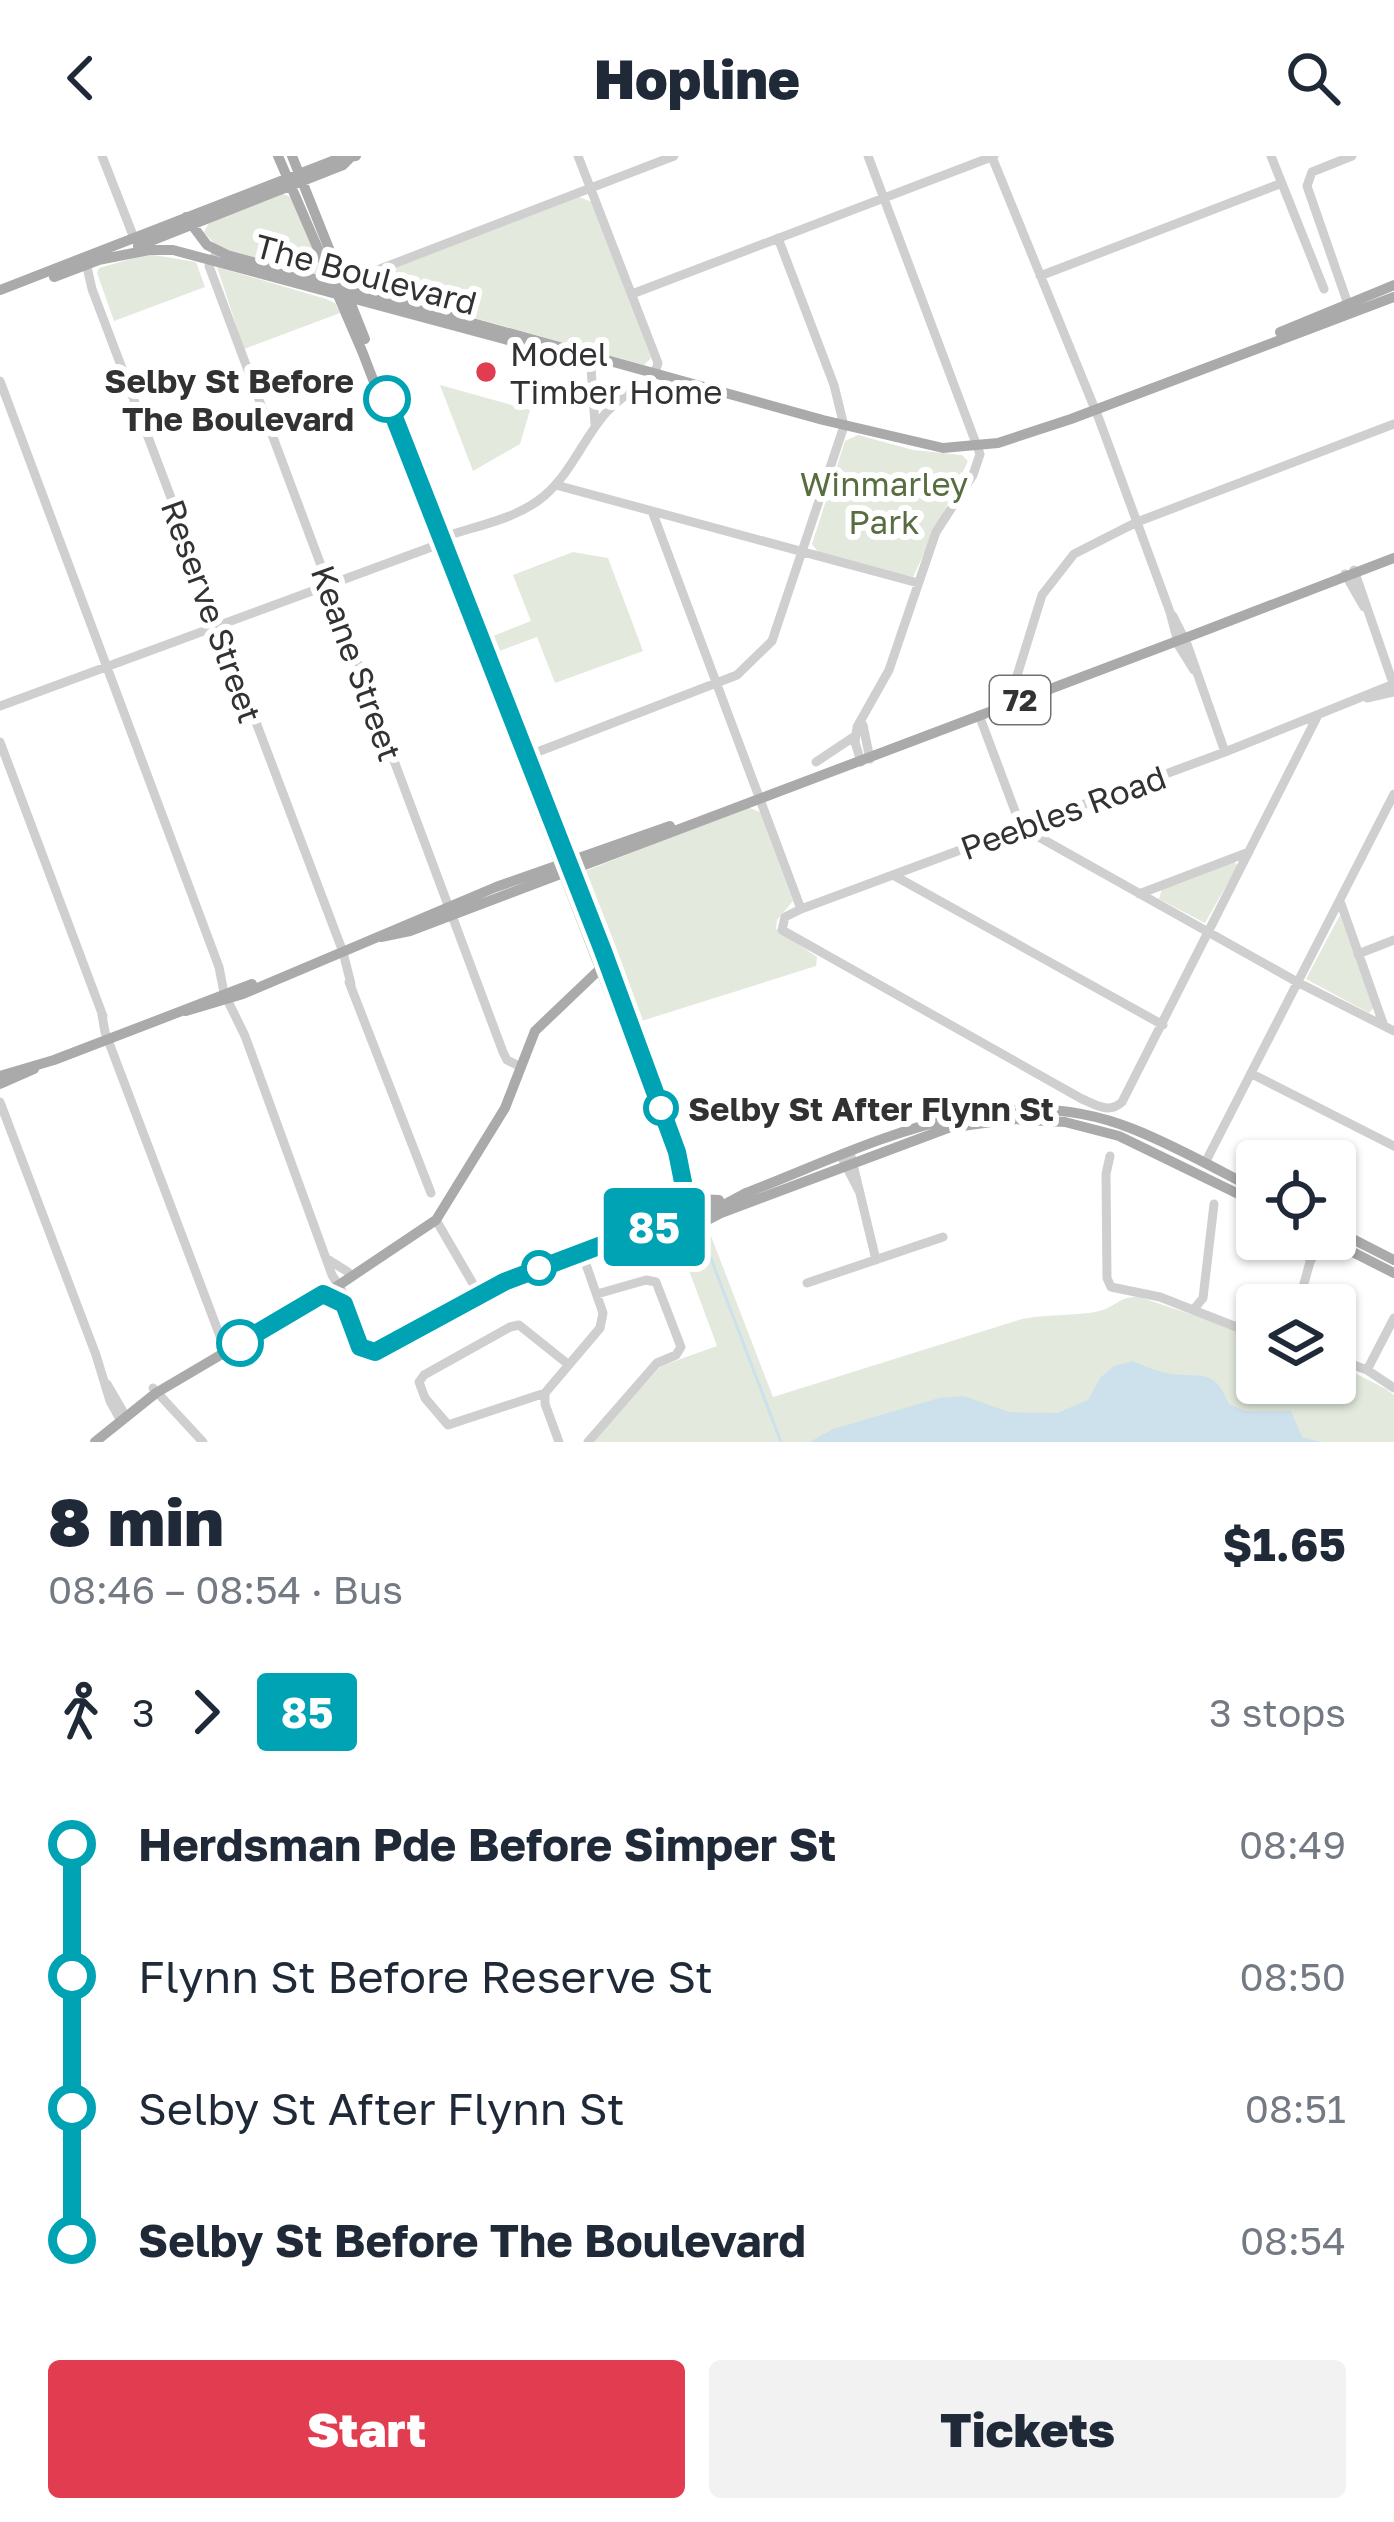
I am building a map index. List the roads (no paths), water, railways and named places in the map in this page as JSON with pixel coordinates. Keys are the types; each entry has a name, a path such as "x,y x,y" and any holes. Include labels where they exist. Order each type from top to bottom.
{"main road":[{"path":"278,156 295,180 343,291 436,543 693,1194 702,1201 716,1201 969,1123 1013,1119 1106,1125 1236,1192"},
{"path":"292,156 295,180"},
{"path":"0,293 343,165 353,157"},
{"path":"87,262 134,238 189,222"},
{"name":"The Boulevard","path":"189,222 215,255"},
{"name":"The Boulevard","path":"87,262 148,250 215,255 920,446 977,446 1055,422 1353,306 1394,285"},
{"name":"The Boulevard","path":"1353,306 1394,297"},
{"name":"72","path":"0,1080 1394,558"},
{"path":"97,1440 120,1414 158,1389 436,1220 505,1108 540,1024 603,968"},
{"path":"603,968 667,1144 685,1219"},
{"path":"685,1219 721,1213 938,1119 1006,1109 1061,1110 1236,1179"},
{"path":"901,1132 926,1136"},
{"path":"684,1174 685,1219"},
{"path":"685,1219 746,1193"},
{"path":"1356,1241 1394,1260"},
{"path":"1356,1254 1394,1273"},
{"path":"226,1348 372,1261"}],"street":[{"path":"102,156 134,238"},
{"path":"578,156 658,363 654,374"},
{"path":"368,277 674,156"},
{"path":"817,762 854,736 864,719 889,670 936,532 980,459 868,156"},
{"path":"632,294 993,156 1225,752"},
{"path":"1271,156 1324,289"},
{"path":"1352,156 1307,178 1353,306"},
{"path":"1040,276 1282,183"},
{"path":"540,751 716,684 756,661 772,641 844,426 834,385 778,238"},
{"name":"Keane Street","path":"215,255 209,266 503,1052 521,1067"},
{"name":"Reserve Street","path":"87,262 92,289 431,1193"},
{"path":"590,360 595,424"},
{"path":"0,380 360,1347 369,1352 382,1349 479,1294 582,1253 616,1250 685,1219"},
{"path":"0,706 525,508 556,484 595,424 622,396 642,386"},
{"path":"1022,699 1016,679 1042,595 1074,554 1137,522 1394,424"},
{"path":"556,484 918,584"},
{"path":"652,511 801,909 782,921 786,934 1105,1108 1122,1102 1318,716"},
{"path":"1350,574 1394,686"},
{"name":"Peebles Road","path":"801,909 1394,686"},
{"path":"979,715 1021,827 1299,983 1389,1028"},
{"path":"864,719 865,758"},
{"path":"854,736 865,758"},
{"path":"0,742 226,1348"},
{"path":"1205,1163 1394,794"},
{"path":"1139,894 1249,852"},
{"path":"893,875 1163,1024"},
{"path":"1340,901 1389,1028"},
{"path":"1358,953 1394,940"},
{"path":"1252,1074 1394,1146"},
{"path":"0,1102 120,1414"},
{"path":"1110,1156 1107,1279 1116,1291 1160,1297 1236,1327"},
{"path":"848,1160 876,1260"},
{"path":"1195,1310 1203,1298 1214,1204"},
{"path":"436,1220 479,1294"},
{"path":"807,1283 943,1237"},
{"path":"569,1365 519,1325 424,1375 419,1382 425,1398 448,1425 545,1393 569,1365 600,1328 603,1313 582,1253"},
{"path":"329,1260 348,1272"},
{"path":"1304,1284 1310,1262"},
{"path":"588,1442 657,1363 681,1347 656,1282 646,1280 597,1294"},
{"path":"323,1294 344,1304"},
{"path":"1367,1370 1394,1318"},
{"path":"1356,1366 1394,1388"},
{"path":"158,1389 203,1442"},
{"path":"545,1393 560,1442"}],"water":[{"path":"1133,1361 1167,1373 1207,1377 1229,1404 1245,1411 1291,1411 1302,1437 1321,1442 810,1442 833,1429 939,1398 964,1396 1009,1412 1057,1413 1088,1400 1100,1378 1114,1366"}],"waterway":[{"path":"705,1243 781,1442"}],"place":[{"name":"Model Timber Home","path":"486,372"},
{"name":"Selby St Before The Boulevard","path":"387,399"},
{"name":"Selby St After Flynn St","path":"661,1108"}],"park label":[{"name":"Winmarley Park","path":"884,502"}]}
